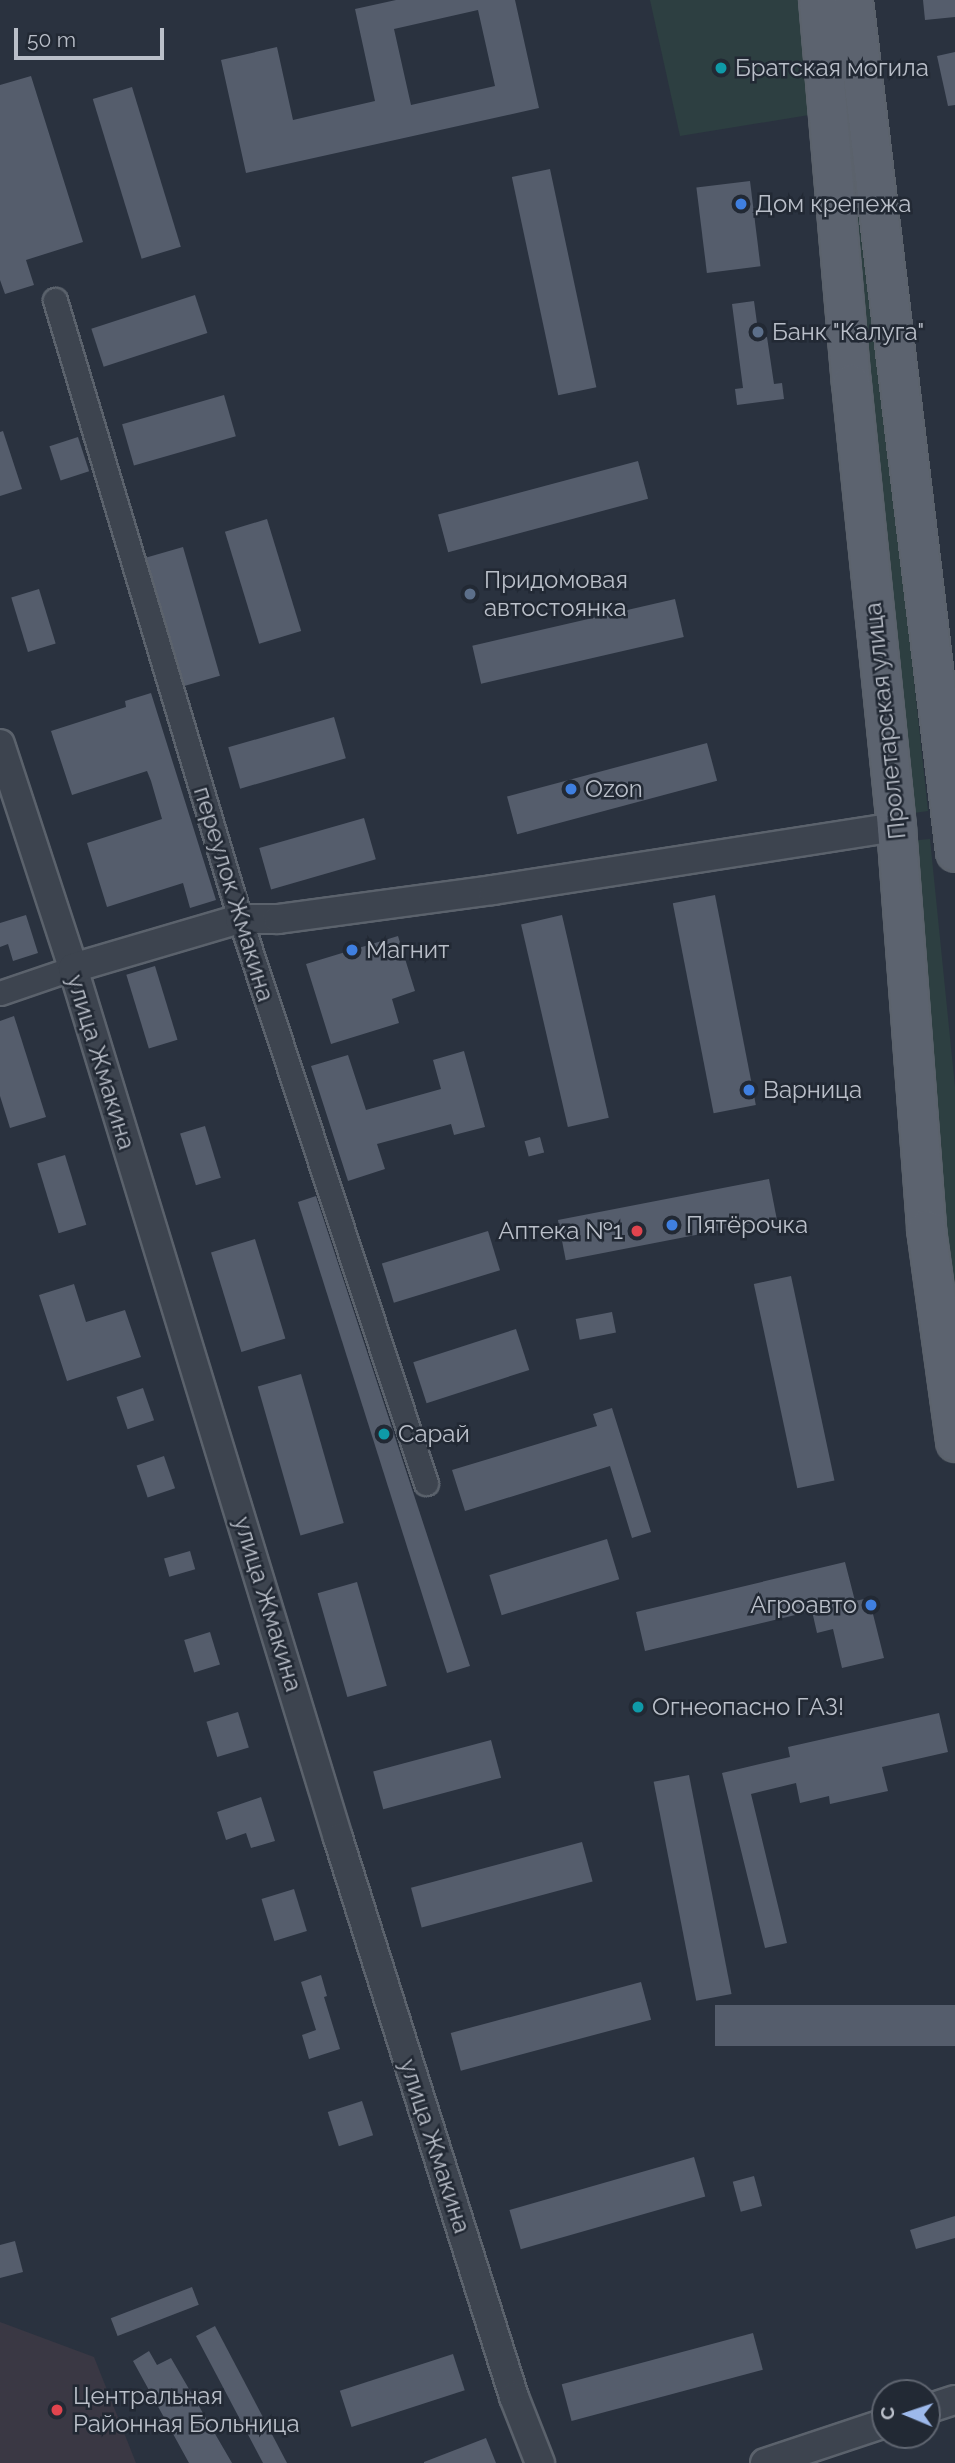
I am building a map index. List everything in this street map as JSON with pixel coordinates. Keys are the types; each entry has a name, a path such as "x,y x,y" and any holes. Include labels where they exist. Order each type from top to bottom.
{"main road":[{"name":"Пролетарская улица","path":"832,1 851,383 896,827 926,1229 955,1442"},
{"name":"Пролетарская улица","path":"832,1 953,837"},
{"path":"896,827 953,837"}],"street":[{"name":"переулок Жмакина","path":"55,300 240,919 426,1483"},
{"name":"улица Жмакина","path":"0,744 73,968 338,1838 514,2398 540,2463"},
{"path":"0,993 73,968 240,919 278,919 479,891 896,827"},
{"path":"765,2463 871,2428"}],"shaded area":[{"path":"650,0 799,0 809,115 680,136"},
{"path":"849,72 928,811 907,814 837,73"},
{"path":"930,839 955,1087 955,1324 942,1226 909,841"},
{"name":"Центральная Районная Больница","path":"0,2322 94,2357 136,2463 0,2463"}],"building":[{"path":"396,0 515,0 539,108 246,173 221,60 277,47 293,120 375,101 355,9","holes":["478,10 495,86 411,105 394,29"]},
{"path":"923,0 955,0 955,17 925,20"},
{"path":"955,52 955,105 948,106 937,56"},
{"path":"31,76 83,242 26,260 34,285 5,294 0,280 0,85"},
{"path":"132,87 181,247 142,259 93,99"},
{"path":"550,169 596,387 558,395 512,177"},
{"path":"750,181 760,266 707,273 696,188"},
{"path":"195,295 207,333 104,367 91,329"},
{"path":"754,301 759,338 767,337 774,384 782,383 784,399 737,405 735,389 743,388 732,304"},
{"path":"224,395 236,436 134,466 122,424"},
{"path":"3,431 22,489 0,496 0,432"},
{"path":"78,437 89,471 61,481 49,446"},
{"path":"638,461 648,499 448,552 438,515"},
{"path":"267,519 301,631 259,644 225,532"},
{"path":"183,547 220,676 183,686 146,557"},
{"path":"39,589 56,644 28,652 11,597"},
{"path":"675,599 684,637 481,684 472,646"},
{"path":"151,693 216,900 190,908 183,883 107,907 87,843 162,819 151,781 147,771 72,795 51,731 126,707 125,701"},
{"path":"334,717 346,758 240,789 228,747"},
{"path":"707,743 717,781 517,834 507,797"},
{"path":"364,818 376,859 271,889 259,848"},
{"path":"715,895 756,1105 714,1113 673,903"},
{"path":"26,915 38,953 13,961 8,944 0,947 0,923"},
{"path":"562,915 609,1118 568,1127 521,924"},
{"path":"398,936 415,991 392,999 399,1023 331,1044 306,964"},
{"path":"155,966 178,1040 149,1048 126,975"},
{"path":"14,1016 46,1117 10,1128 0,1096 0,1021"},
{"path":"464,1051 485,1127 454,1135 451,1124 377,1144 385,1169 348,1181 311,1066 348,1055 366,1110 441,1089 433,1060"},
{"path":"205,1126 221,1178 196,1185 180,1134"},
{"path":"540,1137 544,1152 529,1157 525,1141"},
{"path":"65,1155 86,1225 59,1233 37,1163"},
{"path":"769,1179 777,1219 566,1260 558,1220"},
{"name":"Сарай","path":"316,1196 470,1666 447,1673 298,1202"},
{"path":"488,1231 500,1270 394,1303 382,1263"},
{"path":"255,1239 285,1338 241,1352 211,1252"},
{"path":"791,1276 834,1480 797,1488 754,1284"},
{"path":"74,1284 86,1322 125,1310 141,1357 67,1381 39,1295"},
{"path":"612,1312 616,1333 580,1340 576,1319"},
{"path":"516,1329 529,1370 427,1403 413,1362"},
{"path":"301,1374 344,1523 300,1535 258,1386"},
{"path":"143,1388 154,1420 128,1429 117,1397"},
{"path":"612,1408 651,1532 632,1538 610,1466 465,1511 452,1470 597,1426 593,1414"},
{"path":"164,1456 175,1488 148,1498 137,1465"},
{"path":"607,1539 619,1579 502,1615 489,1575"},
{"path":"190,1551 195,1569 169,1577 164,1558"},
{"path":"845,1562 855,1601 869,1598 884,1658 842,1668 833,1629 817,1633 812,1611 645,1651 636,1612"},
{"path":"357,1582 387,1686 347,1697 318,1593"},
{"path":"210,1632 220,1665 194,1672 184,1640"},
{"path":"238,1712 249,1747 217,1757 206,1722"},
{"path":"939,1713 948,1752 882,1767 888,1791 830,1804 829,1796 800,1803 796,1783 751,1794 787,1943 765,1948 722,1773 790,1757 788,1747"},
{"path":"491,1740 501,1778 383,1809 373,1772"},
{"path":"689,1775 732,1994 696,2001 654,1782"},
{"path":"261,1797 275,1841 251,1848 246,1833 226,1840 217,1812"},
{"path":"582,1842 593,1882 422,1927 411,1888"},
{"path":"294,1889 307,1931 274,1941 261,1899"},
{"path":"321,1975 327,1996 324,1997 340,2049 309,2059 302,2035 316,2030 301,1982"},
{"path":"641,1982 651,2020 461,2071 451,2033"},
{"path":"715,2005 955,2005 955,2046 715,2046"},
{"path":"362,2101 373,2135 339,2146 328,2112"},
{"path":"694,2157 705,2196 521,2249 509,2210"},
{"path":"754,2176 762,2206 741,2212 733,2182"},
{"path":"955,2216 955,2238 916,2249 910,2230"},
{"path":"15,2241 23,2272 0,2278 0,2245"},
{"path":"192,2287 199,2305 118,2336 111,2318"},
{"path":"215,2326 287,2463 263,2463 196,2336"},
{"path":"753,2333 763,2370 572,2421 562,2384"},
{"path":"149,2351 157,2365 171,2358 232,2463 189,2463 133,2361"},
{"path":"453,2354 465,2390 352,2427 340,2391"},
{"path":"486,2438 496,2463 424,2463 424,2462"}],"place":[{"name":"Братская могила","path":"721,68"},
{"name":"Дом крепежа","path":"741,204"},
{"name":"Банк \"Калуга\"","path":"758,332"},
{"name":"Придомовая автостоянка","path":"470,594"},
{"name":"Ozon","path":"571,789"},
{"name":"Магнит","path":"352,950"},
{"name":"Варница","path":"749,1090"},
{"name":"Пятёрочка","path":"672,1225"},
{"name":"Аптека №1","path":"637,1231"},
{"name":"Сарай","path":"384,1434"},
{"name":"Агроавто","path":"871,1605"},
{"name":"Огнеопасно ГАЗ!","path":"638,1707"},
{"name":"Центральная Районная Больница","path":"57,2410"}]}
